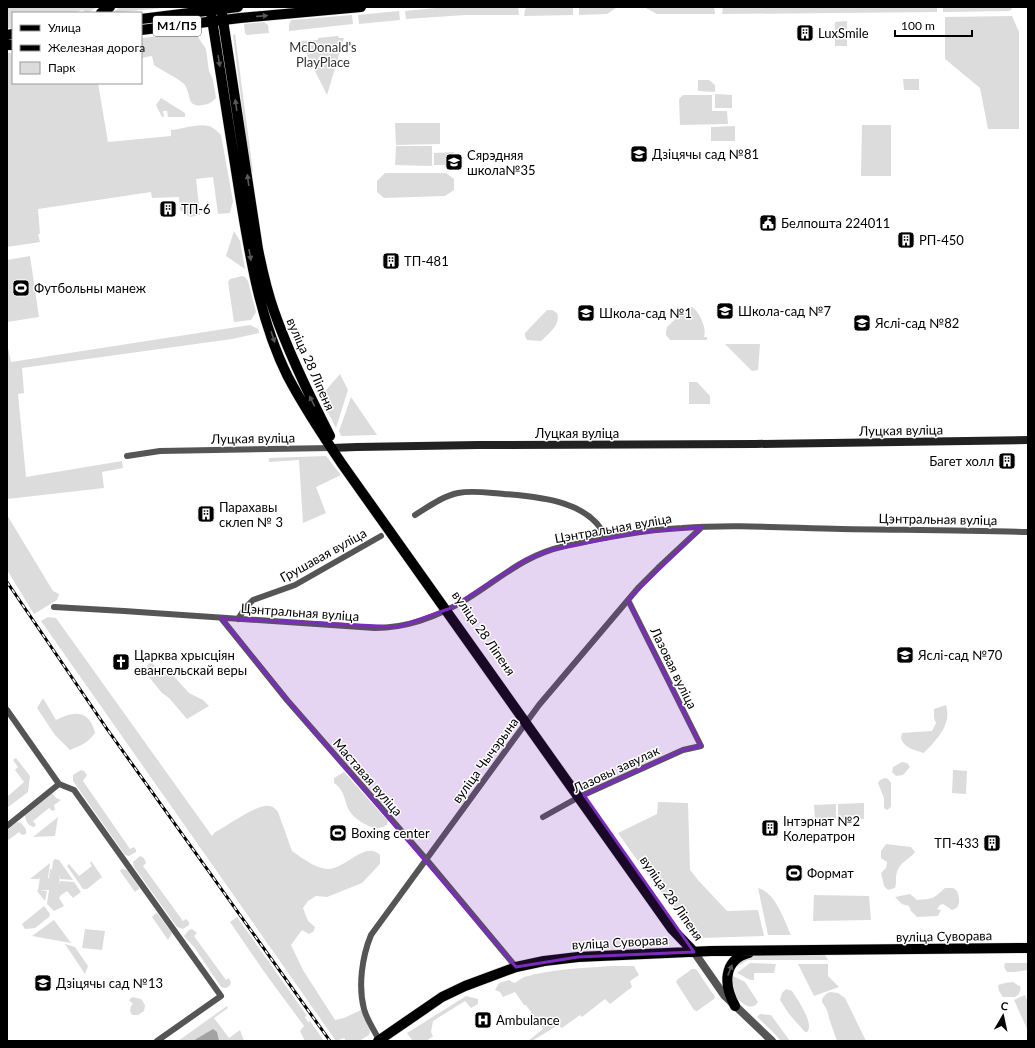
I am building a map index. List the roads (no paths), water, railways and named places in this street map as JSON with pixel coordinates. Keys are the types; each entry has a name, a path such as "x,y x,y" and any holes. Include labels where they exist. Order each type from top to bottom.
{"main road":[{"name":"М1/П5","path":"142,19 210,9 238,7"},
{"name":"М1/П5","path":"142,30 224,20 361,7"},
{"name":"вуліца 28 Ліпеня","path":"221,8 258,248 274,310 292,359 335,448"},
{"name":"вуліца 28 Ліпеня","path":"210,9 252,262 265,312 288,376 304,405 581,796 672,929 694,952"},
{"path":"282,362 292,359"},
{"name":"Луцкая вуліца","path":"335,448 478,445 868,443 1028,440"},
{"name":"вуліца Суворава","path":"378,1041 442,997 493,975 516,967 544,961 578,957 694,952 1028,948"},
{"path":"735,1006 729,996 727,983 729,970 739,956 760,951"}],"street":[{"name":"Луцкая вуліца","path":"127,456 160,452 335,448"},
{"path":"415,515 446,497 457,493 478,492 524,496 553,500 576,509 597,523 606,538"},
{"name":"Цэнтральная вуліца","path":"54,607 391,628 414,623 448,609 467,599 515,566 537,554 606,538 655,530 702,527 751,527 1028,532"},
{"name":"вуліца Чычэрына","path":"378,1041 362,999 363,966 367,944 371,935 542,701 628,600 658,568 702,527"},
{"name":"Грушавая вуліца","path":"238,619 246,607 254,600 295,585 381,536"},
{"name":"Лазовая вуліца","path":"628,600 701,746"},
{"name":"Маставая вуліца","path":"222,618 287,700 426,859 516,967"},
{"path":"7,710 59,784 74,790 221,996 157,1041"},
{"name":"Лазовы завулак","path":"543,817 581,796 683,750 701,746"},
{"path":"7,826 59,784"},
{"path":"694,952 724,995 772,1041"}],"railway":[{"path":"7,582 107,729 330,1041"}],"place":[{"name":"LuxSmile","path":"805,33"},
{"name":"Дзіцячы сад №81","path":"639,154"},
{"name":"Сярэдняя школа№35","path":"454,162"},
{"name":"ТП-6","path":"168,209"},
{"name":"Белпошта 224011","path":"768,223"},
{"name":"РП-450","path":"906,240"},
{"name":"ТП-481","path":"391,261"},
{"name":"Футбольны манеж","path":"21,288"},
{"name":"Школа-сад №7","path":"725,311"},
{"name":"Школа-сад №1","path":"586,313"},
{"name":"Яслі-сад №82","path":"862,323"},
{"name":"Багет холл","path":"1007,461"},
{"name":"Парахавы склеп № 3","path":"206,514"},
{"name":"Яслі-сад №70","path":"905,655"},
{"name":"Царква хрысціян евангельскай веры","path":"121,662"},
{"name":"Інтэрнат №2 Колератрон","path":"770,828"},
{"name":"Boxing center","path":"338,833"},
{"name":"ТП-433","path":"992,843"},
{"name":"Формат","path":"794,873"},
{"name":"Дзіцячы сад №13","path":"43,983"},
{"name":"Ambulance","path":"483,1020"}],"park label":[{"name":"McDonald's PlayPlace","path":"323,54"}]}
